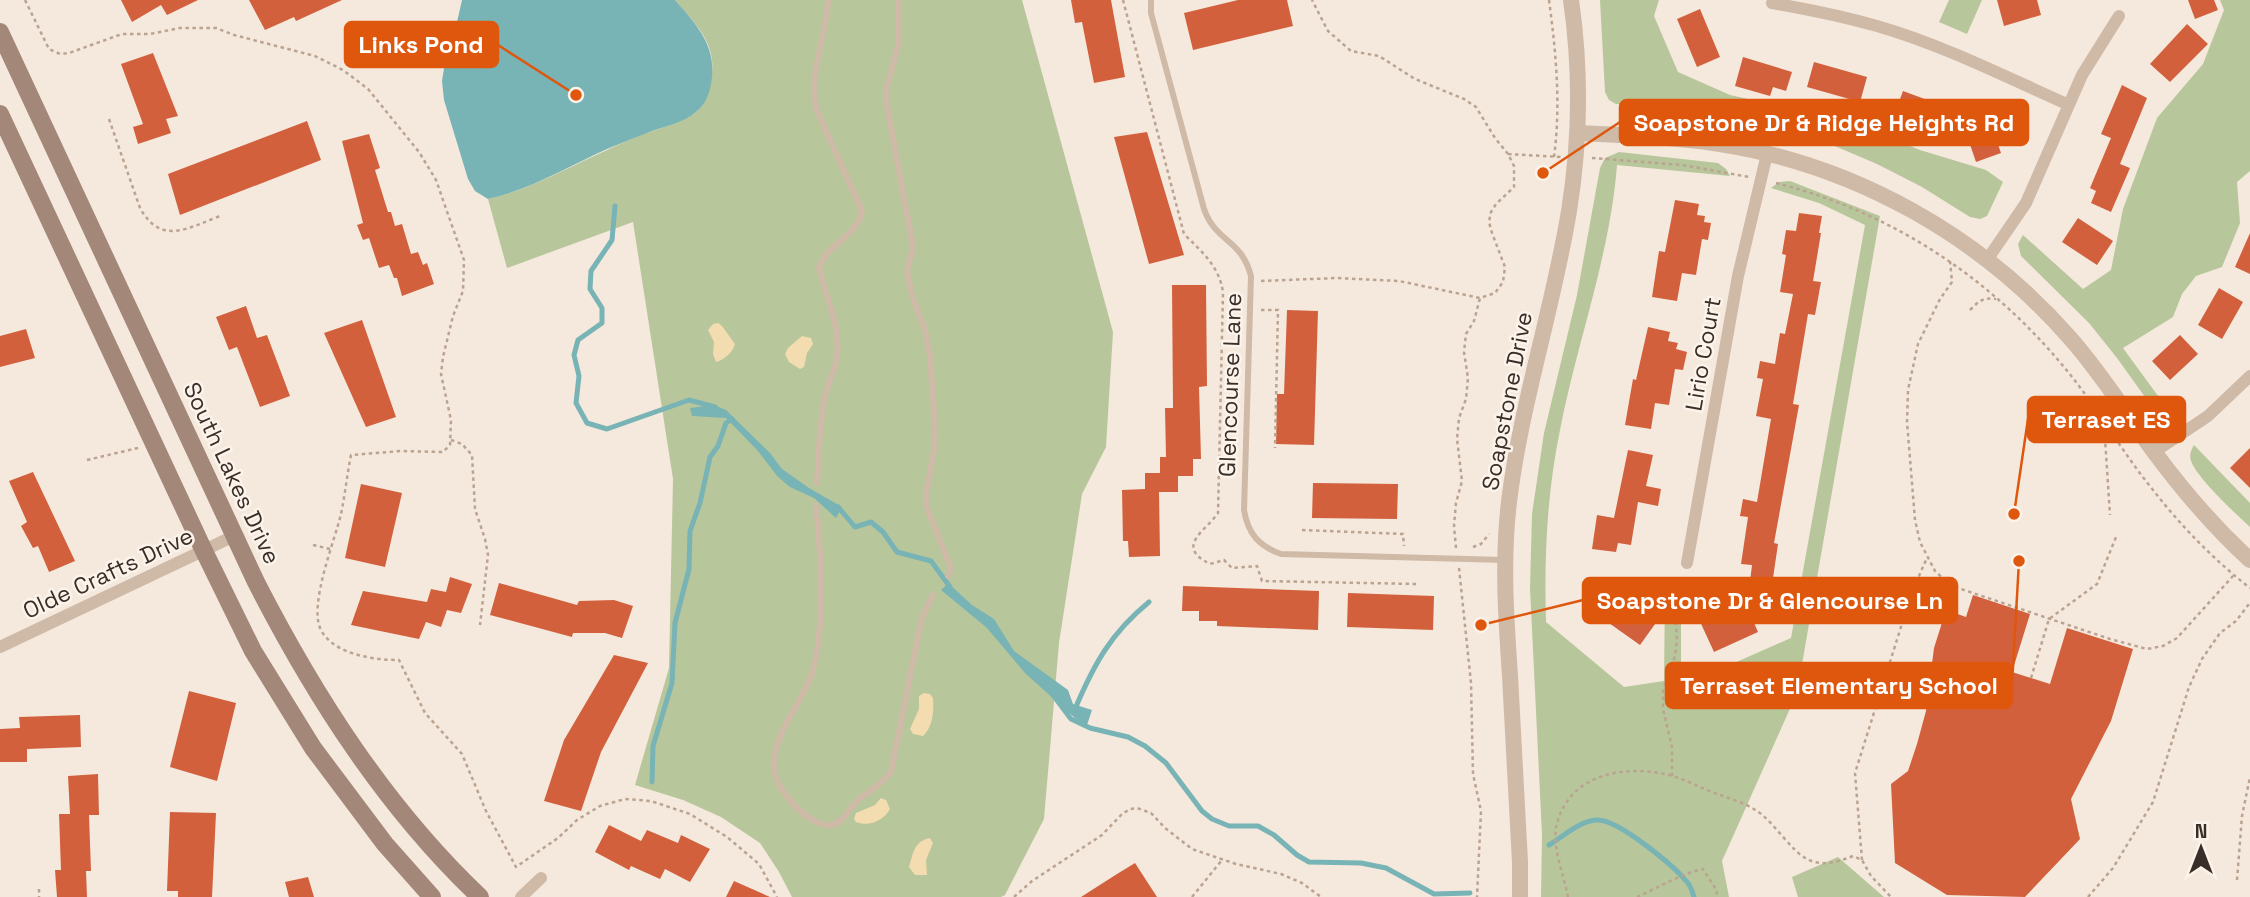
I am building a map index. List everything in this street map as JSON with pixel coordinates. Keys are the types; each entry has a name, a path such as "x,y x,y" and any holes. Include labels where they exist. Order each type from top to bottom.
{"main road":[{"name":"South Lakes Drive","path":"0,32 273,616 330,712 399,807 480,897"},
{"path":"0,114 253,651 305,737 385,844 432,897"}],"street":[{"name":"Soapstone Drive","path":"1520,897 1505,560 1516,449 1561,256 1576,158 1577,61 1571,0"},
{"path":"1772,3 1835,15 1903,34 2069,105"},
{"path":"1987,260 2026,203 2082,75 2119,16"},
{"path":"1577,133 1670,138 1767,153 1822,169 1866,187 1951,234 2032,298 2070,337 2196,505 2250,560"},
{"name":"Lirio Court","path":"1687,563 1738,276 1767,153"},
{"path":"2154,452 2208,416 2250,376"},
{"name":"Olde Crafts Drive","path":"0,647 234,536"},
{"path":"521,897 541,878"}],"lane":[{"path":"817,483 826,391 834,376 838,354 837,334 820,268 827,254 860,222 862,211 817,111 813,96 827,23 828,0"},
{"path":"899,0 898,47 886,101 913,248 907,271 930,356 935,436 926,494 927,508 951,568 948,576"},
{"name":"Glencourse Lane","path":"1151,0 1151,13 1209,223 1216,232 1235,245 1248,264 1251,282 1244,510 1247,524 1259,543 1282,554 1505,560"},
{"path":"816,505 821,549 818,642 812,674 781,733 775,752 774,770 782,792 803,813 824,824 834,825 844,818 856,803 884,782 891,772 922,618 933,595"}],"path":[{"path":"25,0 49,49 60,54 122,34 150,34 180,28 216,28 315,56 343,70 368,89 419,152 436,180 464,260 463,291 451,326 441,374 449,411 450,445 443,452 401,451 351,455 341,515 319,599 320,629 342,648 373,658 399,660 425,713 462,754 490,820 516,867 558,838 577,820 600,806 625,799 651,801 690,814 727,837 759,864 778,897"},
{"path":"1123,0 1184,234 1221,276 1223,292 1218,513 1195,538 1193,547 1196,553 1210,564 1224,560 1232,568 1257,566 1262,581 1417,584"},
{"path":"1251,282 1337,278 1399,281 1480,298 1495,293 1503,282 1505,267 1489,222 1496,204 1514,187 1514,166 1508,154 1476,107 1464,99 1415,79 1379,56 1351,51 1328,31 1312,0"},
{"path":"1549,0 1557,56 1557,133 1554,157"},
{"path":"109,119 140,208 155,228 176,231 220,216"},
{"path":"1508,154 1682,165 1761,179 1790,186 1895,227 1950,261 1999,299 2050,350 2154,491 2233,575 2250,588"},
{"path":"1950,261 1952,282 1940,299 1918,344 1908,390 1915,520 1920,542 1935,571 1947,582 1961,589 2147,649 2163,646 2178,638 2233,575"},
{"path":"1477,897 1480,811 1473,774 1471,683 1454,526 1462,481 1457,439 1468,378 1464,352 1466,334 1474,321 1480,298"},
{"path":"1970,310 1979,300 1999,299"},
{"path":"1250,310 1278,310 1275,449"},
{"path":"2104,423 2110,515"},
{"path":"450,440 463,443 472,454 475,509 488,555 480,625"},
{"path":"87,460 138,448"},
{"path":"1302,530 1403,534 1403,546 1416,547"},
{"path":"1457,548 1471,548 1481,544 1489,534"},
{"path":"2031,678 2049,619 2097,584 2116,537"},
{"path":"313,545 330,549"},
{"path":"1891,897 1871,876 1862,859 1855,773 1912,592 1927,558"},
{"path":"1672,776 1672,747 1663,709 1663,690 1675,656 1677,640 1674,594"},
{"path":"2088,897 2113,868 2154,802 2189,687 2202,659 2220,633 2236,621 2249,604"},
{"path":"1568,897 1558,852 1556,827 1570,797 1585,783 1600,775 1642,772 1672,776 1756,810 1804,858 1817,863 1836,863 1853,856 1862,859"},
{"path":"2238,880 2242,816 2250,777"},
{"path":"1014,897 1042,874 1102,835 1130,809 1138,808 1151,813 1192,849 1281,874 1302,883 1321,897"},
{"path":"1192,897 1222,859"},
{"path":"1637,897 1678,880 1689,872 1703,869 1717,891 1716,897"},
{"path":"38,889 39,897"}],"green space":[{"path":"675,0 1022,0 1113,332 1106,447 1082,494 1059,643 1044,819 1005,895 1001,897 792,897 760,843 721,817 683,800 635,785 669,668 673,479 633,222 507,268 488,199 534,184 629,140 681,121 699,110 706,99 712,75 710,50 693,20"},
{"path":"1600,0 1659,0 1654,16 1678,72 1730,95 1849,121 1920,150 1986,170 2003,182 1987,216 1980,219 1970,217 1922,187 1877,164 1774,125 1701,110 1616,104 1609,100 1605,92"},
{"path":"1949,0 1982,0 1967,34 1939,22"},
{"path":"2220,0 2250,0 2250,171 2237,182 2240,223 2222,267 2196,276 2182,294 2173,317 2123,348 2169,411 2158,410 2150,404 2089,323 2021,256 2018,244 2023,235 2083,289 2111,270 2123,209 2157,118 2203,64 2224,10"},
{"path":"1619,152 1718,163 1730,176 1617,165 1608,232 1560,430 1547,526 1546,622 1624,687 1664,681 1665,589 1681,592 1681,679 1707,675 1791,638 1865,225 1819,203 1771,188 1779,182 1790,181 1880,216 1797,693 1722,861 1729,897 1541,897 1542,835 1530,588 1532,514 1544,433 1577,295 1600,168 1605,158"},
{"path":"2194,445 2250,503 2250,527 2201,477 2190,457"},
{"path":"1838,857 1884,897 1798,897 1792,877"}],"sand":[{"path":"718,323 735,344 728,355 716,362 713,354 714,342 708,330"},
{"path":"802,336 811,338 813,344 807,353 804,367 800,369 789,362 785,354"},
{"path":"924,693 933,698 933,708 931,723 923,736 913,734 910,729 919,709 919,696"},
{"path":"881,798 886,800 890,809 884,817 871,823 856,822 856,813 875,805"},
{"path":"930,838 933,843 926,860 927,875 915,875 909,867 913,853 917,845"}],"water":[{"path":"462,0 675,0 709,48 712,71 708,96 699,109 685,119 607,149 534,184 488,199 475,191 468,179 444,100 442,81 445,62"},
{"path":"714,405 726,410 770,453 782,469 842,507 836,518 814,498 790,487 778,477 758,451 726,418 692,416 690,408"},
{"path":"948,583 972,605 994,619 1014,651 1068,690 1073,704 1092,710 1087,725 1076,719 1025,673 987,628 941,590"}],"building":[{"path":"121,0 198,0 167,15 161,5 132,22"},
{"path":"249,0 342,0 296,21 294,17 265,30"},
{"path":"1071,0 1111,0 1125,77 1094,83 1082,22 1075,23"},
{"path":"1238,0 1287,0 1293,26 1193,50 1184,13"},
{"path":"1997,0 2037,0 2041,15 2004,26"},
{"path":"2188,0 2214,0 2218,10 2195,19"},
{"path":"1700,9 1720,57 1697,67 1677,19"},
{"path":"2187,24 2208,44 2170,82 2150,64"},
{"path":"153,53 178,116 166,119 171,133 138,144 133,127 143,124 121,64"},
{"path":"1743,57 1792,72 1786,91 1773,87 1770,96 1735,86"},
{"path":"1814,62 1867,77 1860,102 1807,87"},
{"path":"2122,85 2147,98 2120,164 2130,168 2111,212 2091,203 2096,191 2090,188 2111,138 2101,134"},
{"path":"1903,91 1941,105 1931,133 1893,118"},
{"path":"1988,116 2001,153 1976,162 1963,124"},
{"path":"307,121 321,160 180,215 168,174"},
{"path":"1147,132 1184,255 1149,264 1114,137"},
{"path":"369,134 380,168 375,170 388,212 391,212 395,226 402,224 411,254 418,252 423,265 427,263 434,284 402,296 397,278 394,278 389,265 379,268 369,238 363,240 357,225 363,223 342,141"},
{"path":"1675,200 1699,204 1697,215 1705,216 1704,222 1711,223 1708,240 1702,239 1696,275 1682,273 1677,301 1652,297 1659,251 1665,252"},
{"path":"1799,213 1822,216 1813,281 1821,282 1815,315 1808,314 1793,404 1799,405 1774,543 1778,544 1772,585 1750,582 1752,565 1741,564 1748,517 1740,516 1743,499 1757,502 1771,419 1756,416 1763,379 1757,378 1760,361 1775,364 1780,333 1785,334 1793,294 1780,292 1786,255 1782,254 1786,230 1796,231"},
{"path":"2078,218 2113,241 2097,265 2062,242"},
{"path":"2250,233 2250,274 2235,267"},
{"path":"1172,285 1206,285 1207,386 1199,387 1201,459 1193,459 1193,476 1178,476 1178,492 1159,492 1160,556 1129,557 1128,541 1123,541 1122,490 1145,489 1145,473 1160,473 1160,457 1166,457 1165,408 1173,408"},
{"path":"2219,288 2243,302 2222,339 2198,325"},
{"path":"246,306 257,338 267,335 290,396 260,407 237,347 229,350 216,317"},
{"path":"1287,310 1318,311 1314,445 1276,444 1277,394 1284,394"},
{"path":"362,320 396,417 366,427 324,333"},
{"path":"1648,327 1670,332 1668,341 1678,343 1676,349 1687,352 1683,370 1675,369 1669,405 1655,403 1651,429 1625,425 1633,379 1636,380"},
{"path":"26,329 35,358 0,367 0,336"},
{"path":"2180,335 2198,354 2170,380 2152,361"},
{"path":"2250,448 2250,488 2230,468"},
{"path":"1628,450 1653,455 1646,486 1661,489 1658,506 1638,502 1631,545 1618,543 1616,552 1592,549 1597,515 1614,518"},
{"path":"33,472 75,561 49,572 38,546 33,548 21,526 27,522 9,481"},
{"path":"1313,483 1398,484 1397,519 1312,518"},
{"path":"361,484 402,493 385,567 345,558"},
{"path":"450,577 472,584 461,613 447,610 441,627 426,622 419,639 351,625 363,591 427,602 431,589 446,592"},
{"path":"499,583 577,605 579,601 614,600 633,606 622,638 605,633 573,633 572,637 490,615"},
{"path":"1183,586 1319,591 1318,630 1217,626 1217,621 1199,621 1199,611 1182,611"},
{"path":"1348,593 1434,596 1433,630 1347,627"},
{"path":"1973,595 2030,614 2012,672 2050,684 2067,628 2133,649 2111,721 2071,799 2080,839 2025,897 1947,895 1895,863 1891,784 1908,771 1917,744 1926,711 1934,648 1946,610 1966,617"},
{"path":"1613,596 1639,615 1648,602 1663,613 1640,645 1599,616"},
{"path":"1712,608 1718,622 1748,609 1758,632 1714,652 1697,615"},
{"path":"614,655 648,663 601,752 581,811 544,801 564,740"},
{"path":"189,691 236,703 217,781 170,767"},
{"path":"80,715 81,747 27,749 27,762 0,762 0,729 20,728 19,717"},
{"path":"98,774 99,815 89,815 91,871 86,871 87,897 57,897 55,870 61,870 59,814 70,814 68,776"},
{"path":"170,812 216,813 212,897 178,897 178,891 167,891"},
{"path":"609,825 641,841 647,830 678,843 681,835 710,849 690,882 665,869 660,879 631,866 629,870 595,852"},
{"path":"1135,863 1157,897 1081,897 1117,874"},
{"path":"308,877 314,897 289,897 285,882"},
{"path":"734,881 770,897 726,897"}],"waterway":[{"path":"615,206 612,240 591,271 590,289 602,308 602,323 578,340 574,355 579,376 576,403 587,423 607,429 689,400 715,407"},
{"path":"652,782 653,746 672,683 675,623 689,569 690,531 700,503 710,457 718,446 726,423 732,419"},
{"path":"838,507 855,527 871,522 883,532 897,552 931,561 950,587"},
{"path":"1075,709 1105,650 1124,625 1149,602"},
{"path":"1053,695 1071,719 1090,728 1128,737 1145,746 1166,763 1202,811 1212,819 1229,826 1258,826 1309,862 1361,863 1386,868 1434,894 1470,893"},
{"path":"1549,845 1584,823 1597,820 1606,822 1631,835 1670,865 1688,884 1694,897"}],"place":[{"name":"Links Pond","path":"576,95"},
{"name":"Soapstone Dr & Ridge Heights Rd","path":"1543,173"},
{"name":"Terraset ES","path":"2014,514"},
{"name":"Terraset Elementary School","path":"2019,561"},
{"name":"Soapstone Dr & Glencourse Ln","path":"1481,625"}]}
